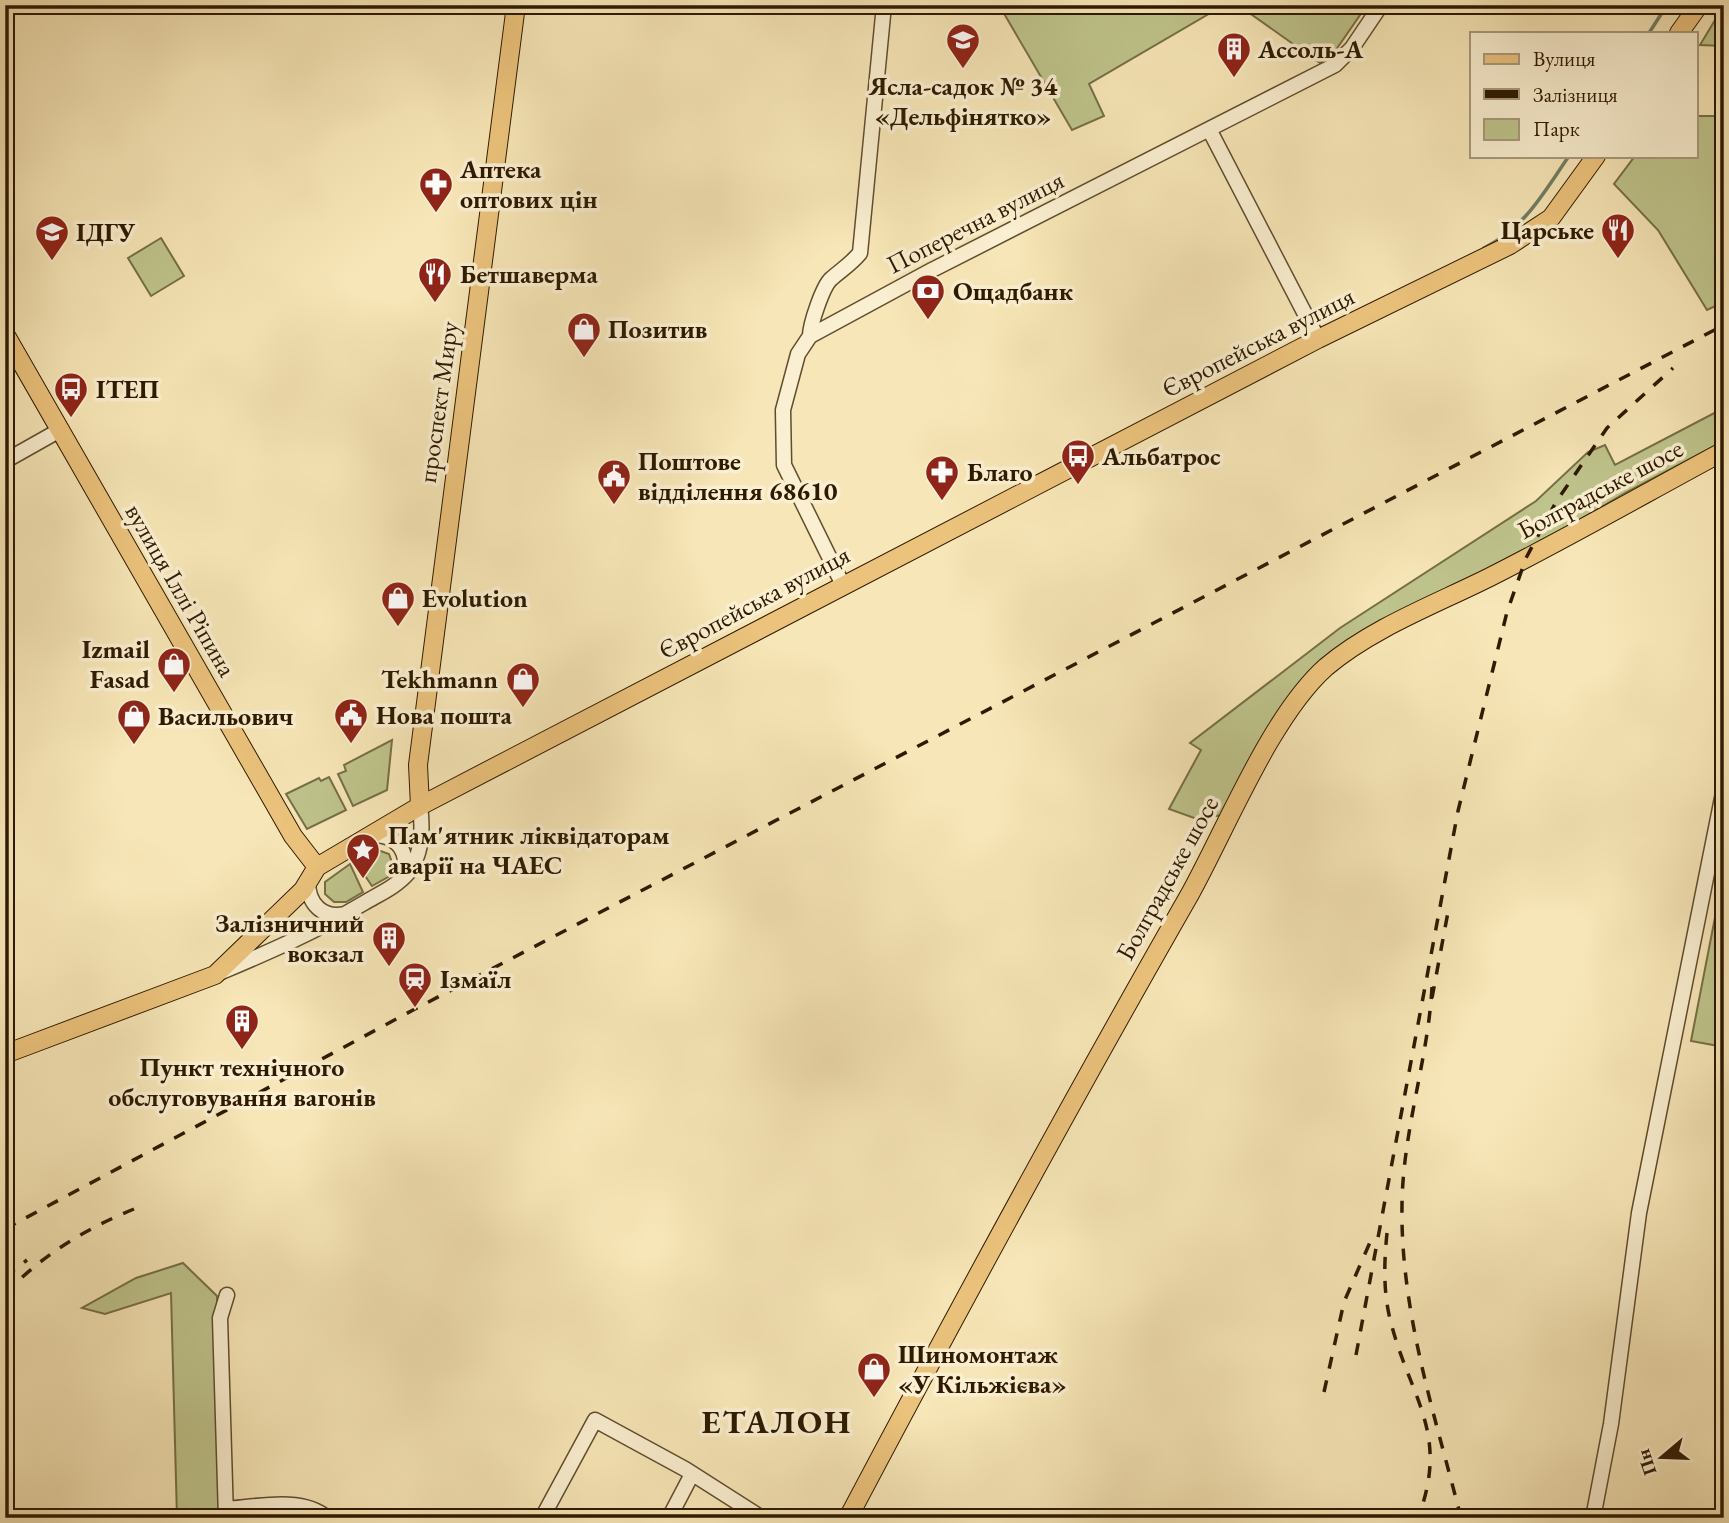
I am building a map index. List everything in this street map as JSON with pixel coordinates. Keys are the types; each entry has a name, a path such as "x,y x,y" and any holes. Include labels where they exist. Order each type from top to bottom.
{"main road":[{"name":"проспект Миру","path":"420,806 418,765 516,5"},
{"path":"1680,32 1699,5"},
{"name":"Європейська вулиця","path":"5,1054 215,975 258,934 312,875 362,839 844,584 1318,340 1510,245 1551,218 1595,158"},
{"name":"вулиця Іллі Ріпина","path":"5,334 293,836 312,875"},
{"name":"Болградське шосе","path":"848,1518 1013,1208 1118,1025 1266,750 1302,692 1335,661 1368,639 1536,553 1724,451"}],"street":[{"path":"844,584 784,465 782,410 798,354 810,336 811,322 829,280 844,272 860,253 884,5"},
{"name":"Поперечна вулиця","path":"810,336 932,270 1210,131 1335,65 1352,48 1381,5"},
{"path":"1210,131 1318,340"},
{"path":"5,461 60,430"},
{"path":"1593,1518 1611,1424 1639,1213 1724,788"},
{"path":"215,975 271,951 349,912 400,880 416,858 422,822 420,806"},
{"path":"362,839 380,835 398,843 405,861 400,880"},
{"path":"312,875 310,897 320,910 334,915 349,912"},
{"path":"258,934 271,951"},
{"path":"227,1295 220,1318 226,1513 299,1507 315,1510 327,1518"},
{"path":"542,1518 594,1420 685,1469 691,1476 762,1518"},
{"path":"668,1518 691,1476"}],"green space":[{"path":"999,5 1224,5 1089,84 1104,116 1072,130"},
{"path":"1238,5 1367,5 1331,57 1320,63"},
{"path":"1724,5 1724,46 1700,45"},
{"path":"1698,116 1724,116 1724,302 1707,310 1658,230 1614,184 1634,158 1698,158"},
{"path":"161,238 184,276 151,296 128,258"},
{"path":"1724,408 1724,441 1625,493 1532,548 1348,642 1222,815 1197,819 1169,809 1201,750 1190,743 1340,628 1536,501 1588,452 1605,445 1615,465"},
{"path":"392,740 387,790 353,806 338,774 346,771 344,765"},
{"path":"329,777 346,810 307,829 286,794 319,778 321,781"},
{"path":"375,849 389,854 394,868 388,877 372,886 355,861"},
{"path":"350,864 363,892 346,902 334,902 325,894 325,882"},
{"path":"1724,871 1724,1047 1691,1041"},
{"path":"183,1263 217,1296 225,1518 177,1518 171,1293 105,1314 82,1308 136,1278"}],"waterway":[{"path":"1650,32 1667,5"},
{"path":"1484,248 1522,220 1568,158"}],"railway":[{"path":"5,1229 415,1009 1724,325"},
{"path":"1356,1355 1458,811 1507,612 1526,558 1556,502 1607,428 1673,368"},
{"path":"1432,998 1448,912"},
{"path":"1432,987 1426,1041 1403,1176 1403,1244 1421,1362 1461,1518"},
{"path":"5,1294 34,1267 65,1244 134,1209"},
{"path":"1387,1233 1385,1278 1388,1312 1429,1439 1427,1488 1418,1518"},
{"path":"1324,1392 1344,1302 1371,1240"},
{"path":"5,1277 27,1260"}],"place":[{"name":"Ясла-садок № 34 «Дельфінятко»","path":"963,70"},
{"name":"Ассоль-А","path":"1234,79"},
{"name":"Аптека оптових цін","path":"436,214"},
{"name":"Царське","path":"1618,260"},
{"name":"ІДГУ","path":"52,262"},
{"name":"Бетшаверма","path":"435,304"},
{"name":"Ощадбанк","path":"928,321"},
{"name":"Позитив","path":"584,359"},
{"name":"ІТЕП","path":"71,419"},
{"name":"Альбатрос","path":"1078,486"},
{"name":"Благо","path":"942,502"},
{"name":"Поштове відділення 68610","path":"614,506"},
{"name":"Evolution","path":"398,628"},
{"name":"Izmail Fasad","path":"174,694"},
{"name":"Tekhmann","path":"523,709"},
{"name":"Нова пошта","path":"351,745"},
{"name":"Васильович","path":"134,746"},
{"name":"Пам'ятник ліквідаторам аварії на ЧАЕС","path":"363,880"},
{"name":"Залізничний вокзал","path":"389,968"},
{"name":"Ізмаїл","path":"415,1009"},
{"name":"Пункт технічного обслуговування вагонів","path":"242,1051"},
{"name":"Шиномонтаж «У Кільжієва»","path":"874,1399"}],"district":[{"name":"ЕТАЛОН","path":"777,1421"}]}
